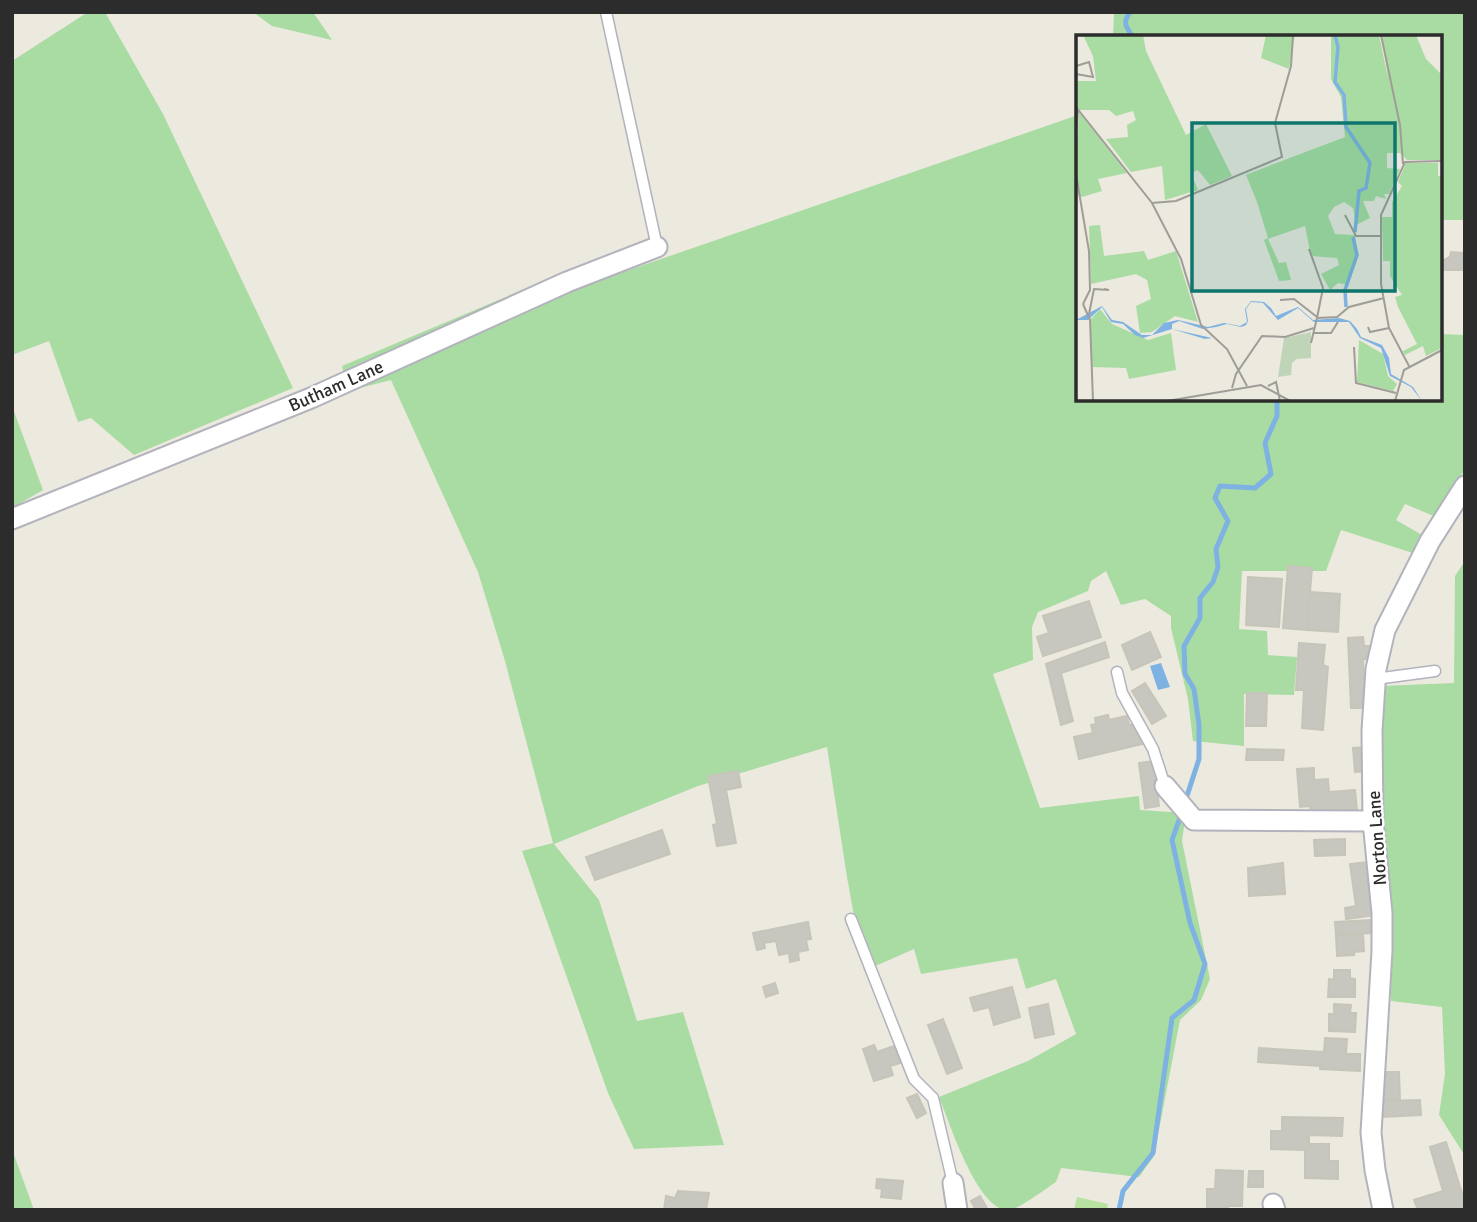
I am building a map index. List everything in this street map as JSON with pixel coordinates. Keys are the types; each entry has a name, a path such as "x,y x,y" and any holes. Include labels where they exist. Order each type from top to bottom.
{"street":[{"name":"Butham Lane","path":"12,519 312,398 566,282 657,247"},
{"name":"Norton Lane","path":"1383,1210 1371,1133 1382,939 1373,821 1372,731 1376,679 1385,629 1430,541 1465,486"},
{"path":"1170,792 1194,820 1373,821"},
{"path":"953,1183 957,1210"}],"lane":[{"path":"606,12 657,247"},
{"path":"1376,679 1435,671"},
{"path":"1117,672 1122,693 1153,749 1170,792"},
{"path":"851,919 914,1079 933,1098 953,1183"}],"green space":[{"path":"88,12 105,12 163,114 293,388 134,455 91,418 78,422 49,341 12,355 12,61"},
{"path":"253,12 313,12 332,40 272,26"},
{"path":"1114,12 1465,12 1465,220 1442,220 1442,35 1113,35"},
{"path":"1076,116 1076,401 1442,401 1442,334 1465,335 1465,469 1436,517 1405,504 1396,520 1422,535 1416,554 1341,530 1326,571 1242,571 1239,629 1267,631 1268,655 1297,657 1294,695 1244,694 1244,746 1193,741 1188,699 1171,628 1171,616 1145,599 1121,605 1106,571 1091,581 1088,591 1038,612 1032,627 1033,660 993,674 1040,808 1139,796 1140,810 1186,813 1182,841 1210,979 1201,1000 1180,1020 1154,1156 1139,1177 1061,1168 1056,1182 1014,1209 998,1207 986,1197 966,1164 939,1097 1028,1061 1076,1034 1056,979 1026,989 1017,958 921,974 914,949 864,971 827,747 698,786 554,844 599,900 637,1021 683,1012 724,1145 634,1149 608,1093 522,851 553,843 505,661 478,572 391,380 348,391 342,366 558,275 580,287"},
{"path":"12,406 43,490 12,508"},
{"path":"1465,561 1465,1156 1439,1115 1445,1074 1442,1007 1391,1001 1391,928 1381,818 1382,686 1454,683 1455,576"},
{"path":"12,1149 34,1210 12,1210"},
{"path":"1077,1197 1108,1204 1107,1210 1074,1210"}],"water":[{"path":"1161,663 1170,687 1158,690 1150,666"}],"building":[{"path":"1465,239 1465,275 1464,270 1445,270 1442,267 1442,261 1450,257 1451,252 1464,253"},
{"path":"1288,566 1312,568 1307,630 1283,628"},
{"path":"1248,577 1282,579 1279,627 1246,625"},
{"path":"1310,592 1340,594 1338,632 1307,630"},
{"path":"1089,601 1101,637 1043,656 1037,637 1049,633 1043,616"},
{"path":"1150,632 1161,657 1132,670 1122,645"},
{"path":"1363,637 1364,646 1370,646 1370,659 1363,659 1365,708 1351,708 1348,638"},
{"path":"1105,642 1109,657 1061,673 1073,721 1061,725 1046,664"},
{"path":"1299,643 1325,645 1323,665 1328,667 1323,730 1302,728 1304,690 1296,690"},
{"path":"1145,683 1166,716 1152,724 1132,691"},
{"path":"1247,693 1267,693 1266,726 1246,726"},
{"path":"1108,715 1109,720 1127,716 1129,725 1137,724 1142,744 1079,759 1074,737 1093,733 1091,725 1096,724 1095,718"},
{"path":"1367,747 1369,771 1355,772 1353,748"},
{"path":"1247,749 1284,750 1283,760 1246,760"},
{"path":"1154,761 1159,806 1145,808 1139,763"},
{"path":"1314,768 1314,780 1328,779 1329,792 1355,790 1357,810 1311,814 1310,806 1300,807 1297,769"},
{"path":"738,771 741,787 726,790 736,843 717,846 713,825 717,824 708,776"},
{"path":"662,830 670,854 595,880 586,857"},
{"path":"1345,839 1345,855 1315,856 1314,840"},
{"path":"1367,862 1376,915 1346,919 1345,908 1356,906 1350,864"},
{"path":"1283,863 1285,894 1249,896 1248,868"},
{"path":"1372,920 1372,933 1336,935 1335,922"},
{"path":"808,922 811,939 806,940 808,950 798,952 799,960 790,962 789,953 779,955 776,941 764,943 765,948 757,950 753,933"},
{"path":"1363,934 1364,951 1354,952 1354,955 1337,956 1336,935"},
{"path":"1334,970 1350,970 1350,978 1355,979 1355,997 1328,997 1329,979 1334,980"},
{"path":"775,983 778,993 766,997 763,987"},
{"path":"1012,987 1020,1017 994,1025 989,1007 974,1011 970,998"},
{"path":"1048,1004 1054,1034 1035,1038 1029,1008"},
{"path":"1334,1004 1351,1005 1350,1013 1356,1013 1355,1032 1329,1031 1329,1014 1334,1014"},
{"path":"943,1019 962,1068 947,1074 928,1025"},
{"path":"1325,1038 1347,1039 1346,1054 1360,1054 1360,1071 1258,1062 1259,1048 1324,1052"},
{"path":"874,1045 877,1052 894,1046 900,1063 890,1066 893,1075 874,1081 863,1049"},
{"path":"1382,1072 1399,1072 1400,1101 1383,1101"},
{"path":"917,1094 926,1113 917,1118 907,1098"},
{"path":"1420,1100 1421,1115 1383,1117 1383,1101"},
{"path":"1282,1117 1343,1118 1342,1136 1309,1135 1309,1144 1329,1144 1329,1161 1338,1161 1338,1179 1305,1178 1305,1150 1271,1149 1271,1131 1282,1131"},
{"path":"1446,1142 1465,1210 1418,1210 1414,1200 1443,1191 1430,1147"},
{"path":"1216,1170 1243,1171 1242,1206 1207,1209 1207,1189 1215,1189"},
{"path":"1249,1171 1263,1171 1263,1187 1248,1187"},
{"path":"877,1179 903,1181 901,1199 881,1197 882,1189 876,1188"},
{"path":"678,1191 709,1193 706,1210 664,1210 666,1196 675,1198"},
{"path":"980,1196 988,1210 976,1210 971,1201"}],"waterway":[{"path":"1130,12 1126,25 1132,35"},
{"path":"1185,802 1199,759 1199,725 1194,689 1185,674 1184,646 1200,618 1200,598 1213,582 1218,567 1216,549 1228,521 1215,498 1220,486 1255,488 1271,474 1265,443 1277,416 1277,401"},
{"path":"1119,1210 1123,1191 1153,1153 1172,1018 1194,1000 1205,964 1190,923 1172,840 1182,812"}]}
